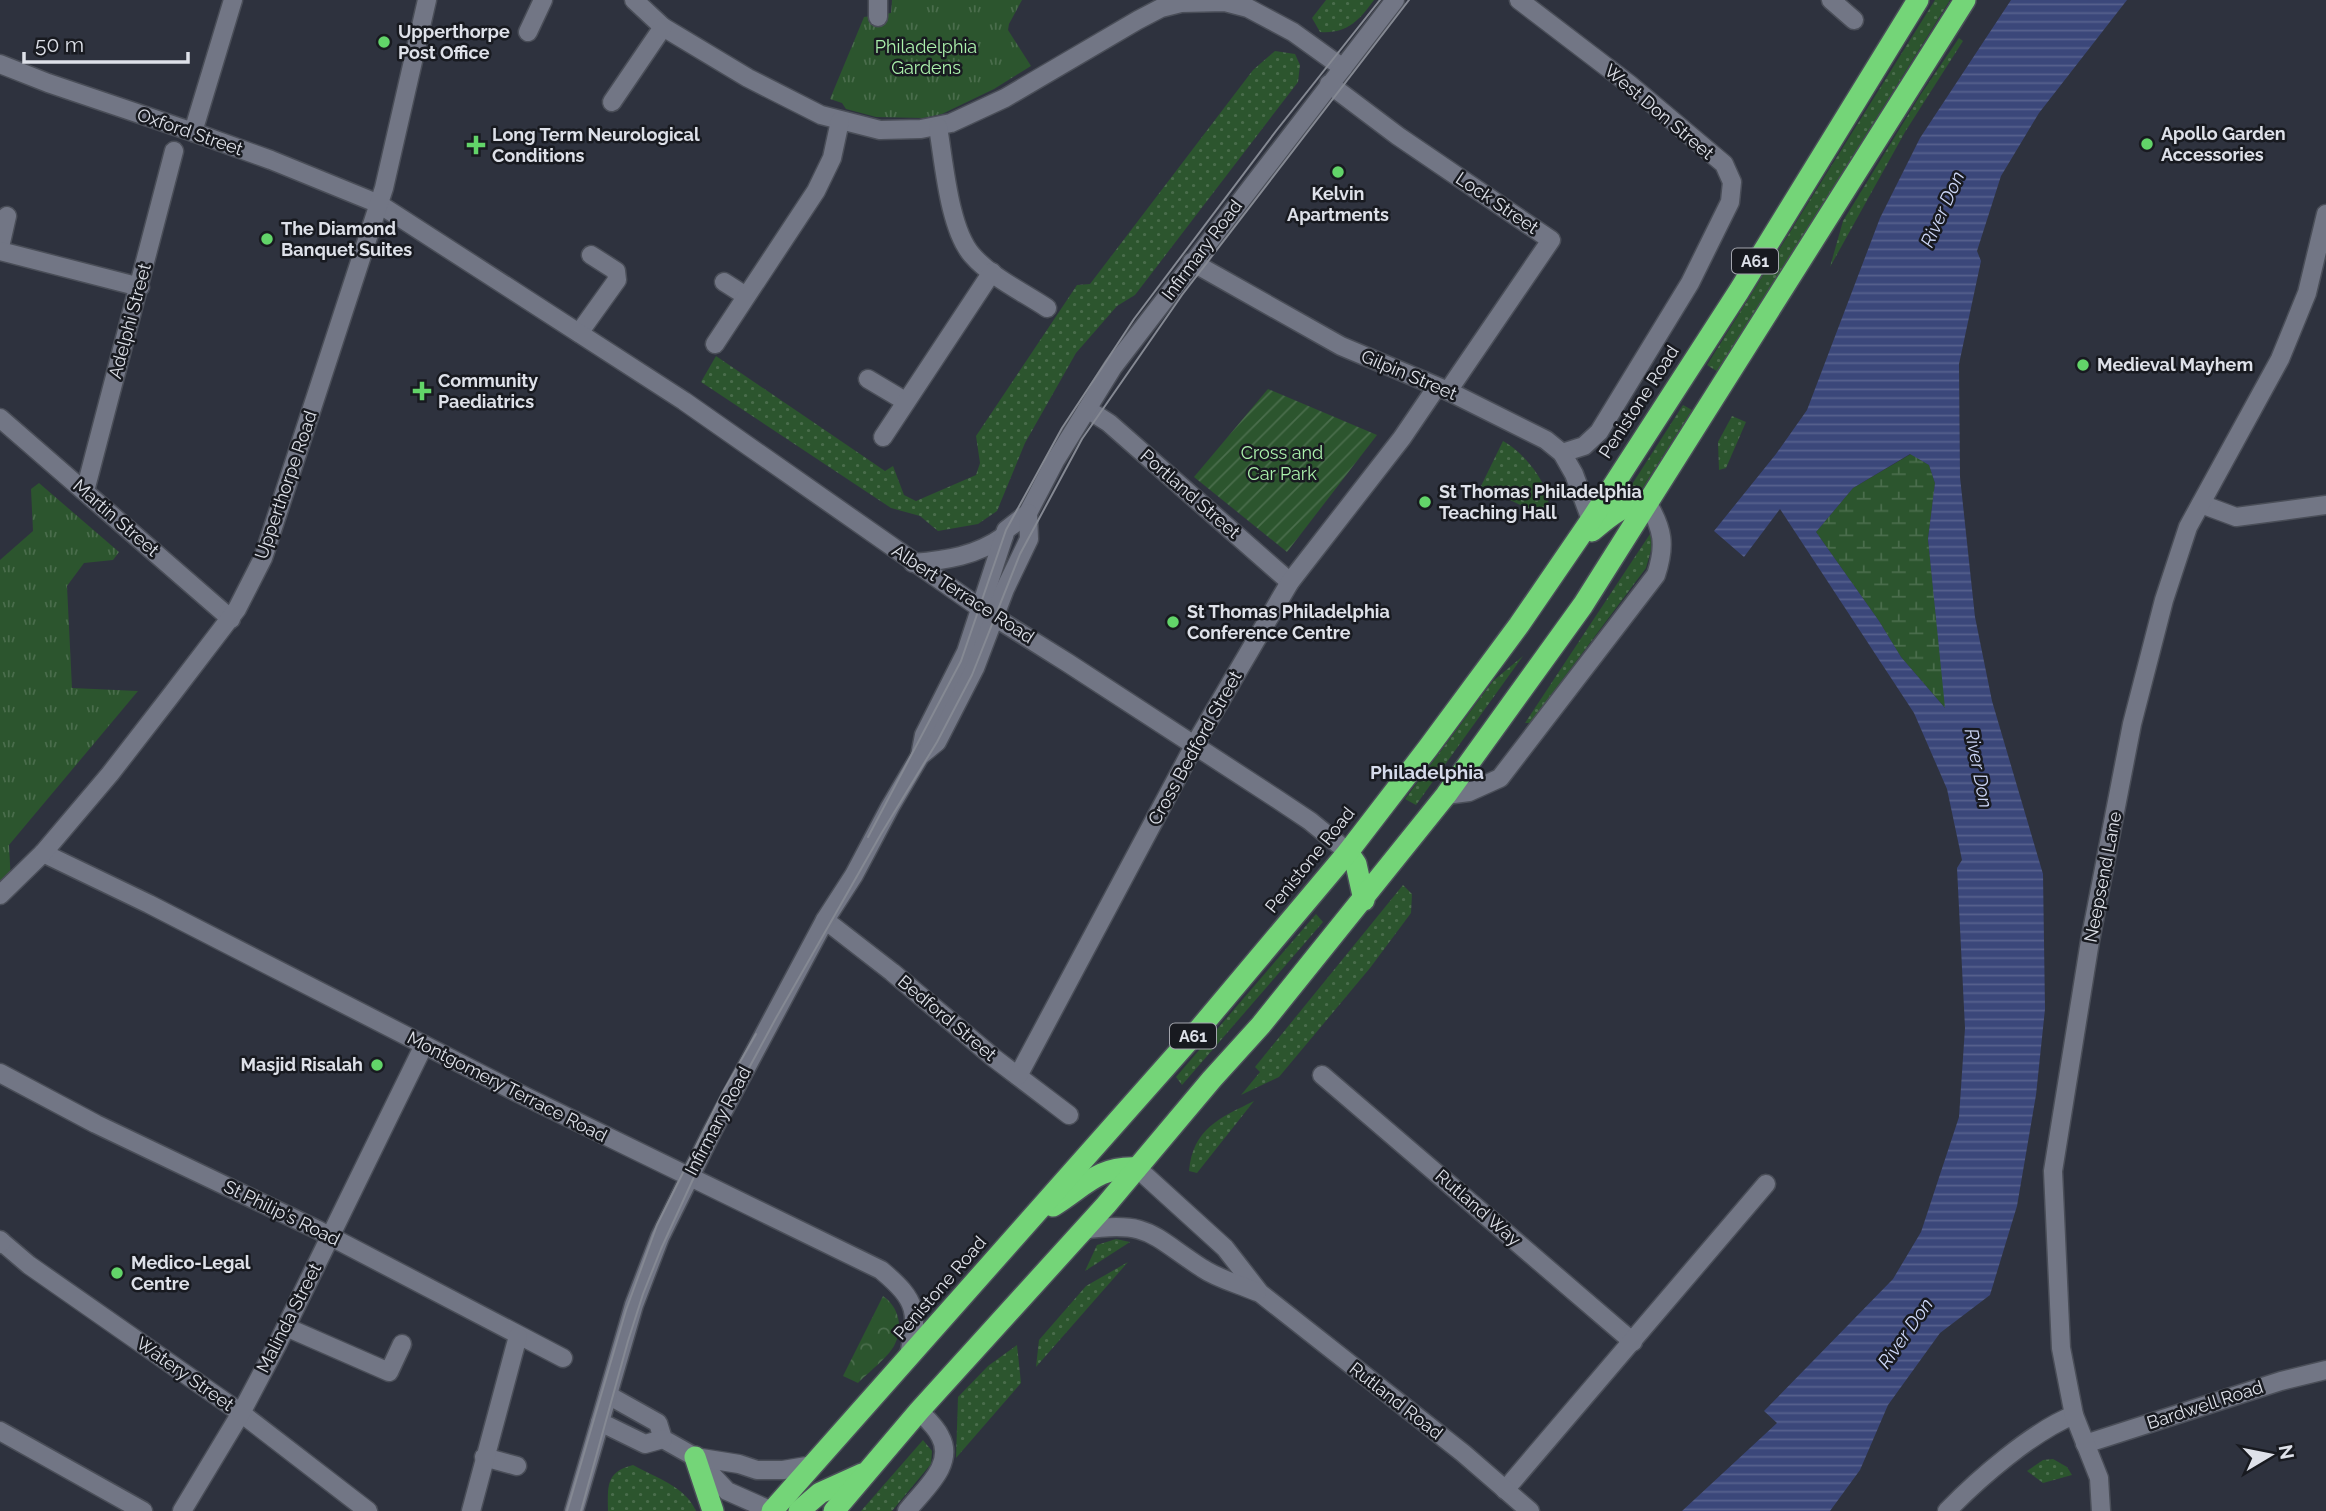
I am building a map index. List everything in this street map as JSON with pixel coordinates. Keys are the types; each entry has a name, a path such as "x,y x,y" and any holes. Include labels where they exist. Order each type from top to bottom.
{"highway":[{"name":"Penistone Road","path":"772,1511 1200,1028 1348,852 1519,625 1591,520 1739,291 1918,0"},
{"name":"A61","path":"834,1511 919,1411 1083,1230 1261,1025 1446,796 1584,605 1965,0"},
{"path":"1572,547 1612,514 1630,504 1647,502"},
{"path":"1348,852 1356,864 1364,900"},
{"path":"1033,1218 1108,1170 1119,1167 1137,1168"},
{"path":"695,1457 713,1511"},
{"path":"799,1511 820,1493 867,1472"}],"street":[{"path":"193,132 233,0"},
{"name":"Upperthorpe Road","path":"0,895 43,853 110,774 230,619 263,558 379,204 427,0"},
{"path":"528,32 543,0"},
{"path":"634,0 663,27 748,78 821,115 880,130 902,131 938,127 980,111 1122,28 1161,8 1181,3 1216,1 1248,8 1268,16 1343,68"},
{"name":"Infirmary Road","path":"988,613 1006,530 1028,513 1055,461 1113,367 1395,0"},
{"name":"West Don Street","path":"1519,0 1629,84 1724,164 1732,182 1730,202 1690,283 1599,432 1584,446 1562,453"},
{"path":"612,102 663,27"},
{"name":"Oxford Street","path":"0,64 271,160 379,204"},
{"name":"Lock Street","path":"1328,84 1398,136 1551,240 1442,389"},
{"path":"715,345 816,191 832,158 840,121"},
{"path":"938,127 960,236 972,256 1047,307"},
{"name":"Adelphi Street","path":"85,491 174,151"},
{"name":"Albert Terrace Road","path":"379,204 579,332 779,467 913,563 1310,821 1348,852"},
{"name":"Neepsend Lane","path":"2101,1511 2099,1478 2074,1415 2060,1348 2053,1171 2090,941 2132,724 2164,600 2188,527 2280,359 2307,292 2326,214"},
{"path":"8,216 0,249 140,287"},
{"path":"579,332 617,280 616,271 591,255"},
{"name":"Gilpin Street","path":"1192,262 1340,346 1442,389 1532,432 1562,453 1579,484 1591,520"},
{"path":"883,437 992,271"},
{"path":"723,282 746,296"},
{"path":"868,379 905,401"},
{"name":"Cross Bedford Street","path":"1018,1076 1195,744 1290,582 1442,389"},
{"name":"Portland Street","path":"1087,409 1109,423 1290,582"},
{"name":"Martin Street","path":"0,418 230,619"},
{"path":"1446,796 1469,792 1500,778 1656,575 1662,541 1659,521 1647,502"},
{"path":"2201,504 2236,517 2326,505"},
{"name":"Infirmary Road","path":"574,1511 634,1305 660,1237 688,1178 825,920 854,875 920,756 924,735 966,652 1009,580 1029,539 1028,513"},
{"path":"913,563 964,556 990,546 1004,536"},
{"name":"Montgomery Terrace Road","path":"43,853 149,904 688,1178 881,1270 910,1298 915,1318 908,1359"},
{"name":"Bedford Street","path":"825,920 1069,1115"},
{"name":"Malinda Street","path":"182,1511 241,1413 286,1327 424,1045"},
{"name":"St Philip's Road","path":"0,1073 96,1124 330,1236 563,1358"},
{"name":"Rutland Way","path":"1322,1075 1633,1342"},
{"name":"Rutland Road","path":"1137,1168 1225,1248 1260,1293 1463,1453 1530,1511"},
{"path":"1505,1490 1766,1184"},
{"name":"Rutland Road","path":"1083,1230 1114,1226 1140,1228 1155,1235 1205,1270 1260,1293"},
{"name":"Watery Street","path":"1,1242 241,1413 368,1511"},
{"path":"286,1327 389,1372 402,1343"},
{"path":"471,1511 517,1336"},
{"name":"Bardwell Road","path":"2085,1444 2281,1381 2326,1370"},
{"path":"608,1395 658,1423 663,1439 695,1457 727,1491 772,1511"},
{"path":"907,1511 940,1470 944,1461 945,1449 940,1435 919,1411"},
{"path":"1947,1511 1992,1468 2060,1420 2074,1415"},
{"path":"600,1422 645,1444 663,1439"},
{"path":"0,1431 143,1511"},
{"path":"484,1457 517,1466"},
{"path":"695,1457 739,1464 757,1470 783,1470 813,1465"}],"green space":[{"name":"Philadelphia Gardens","path":"892,0 1022,0 1008,30 1031,66 994,89 942,114 923,118 876,117 846,109 842,103 830,99 864,17 891,13"},
{"path":"1326,0 1374,0 1351,25 1337,31 1320,32 1312,18"},
{"path":"1935,0 1950,0 1718,372 1707,365"},
{"path":"1959,38 1963,41 1905,132 1830,267 1843,221 1921,94"},
{"path":"1275,51 1295,54 1300,65 1298,82 1135,295 1117,306 1076,353 1025,443 997,511 978,524 938,531 920,516 891,508 701,382 716,356 885,471 893,466 904,495 916,501 976,475 980,463 976,436 1077,285 1090,284 1253,70"},
{"name":"Cross and Car Park","path":"1268,389 1377,435 1287,552 1194,477"},
{"path":"1683,405 1692,410 1642,489 1629,489"},
{"path":"1732,416 1746,422 1726,468 1719,470 1718,442"},
{"path":"1503,441 1529,463 1544,485 1548,497 1545,517 1481,486"},
{"path":"1911,454 1929,465 1935,483 1928,539 1946,709 1901,657 1816,532 1853,488"},
{"path":"39,483 119,552 113,560 84,563 67,586 72,688 138,691 9,845 11,883 0,895 0,560 33,531 31,489"},
{"path":"1650,534 1654,540 1646,568 1530,723 1525,723"},
{"path":"1523,656 1416,805 1405,799 1493,681"},
{"path":"1403,885 1412,894 1411,913 1370,968 1279,1077 1241,1095 1260,1072 1255,1067"},
{"path":"1316,914 1323,922 1182,1085 1176,1077"},
{"path":"1254,1101 1197,1173 1189,1171 1196,1144 1202,1134 1220,1119"},
{"path":"1116,1239 1130,1242 1085,1271 1097,1245"},
{"path":"1128,1262 1036,1367 1039,1340 1086,1286"},
{"path":"883,1296 893,1306 898,1318 897,1339 887,1355 858,1383 843,1376"},
{"path":"1017,1345 1021,1383 956,1458 958,1397 988,1366"},
{"path":"923,1440 932,1451 931,1464 892,1511 861,1511"},
{"path":"2053,1459 2067,1467 2072,1475 2043,1483 2027,1471 2043,1460"},
{"path":"633,1465 677,1489 685,1495 696,1511 608,1511 609,1488 613,1476"}],"water":[{"name":"River Don","path":"2011,0 2127,0 2039,113 2001,176 1977,251 1981,261 1959,364 1960,477 1975,617 1992,701 2043,874 2045,1009 2036,1095 2017,1206 1990,1295 1940,1333 1888,1405 1860,1470 1830,1511 1682,1511 1777,1423 1764,1411 1893,1279 1921,1232 1959,1117 1965,1028 1957,868 1962,860 1947,789 1914,713 1780,509 1744,557 1714,531 1776,454 1807,410 1880,218 1920,138","holes":["1910,454 1929,465 1935,483 1928,539 1945,708 1901,657 1816,532 1853,488"]}],"tram line":[{"path":"868,837 961,661 1006,530 1062,428 1134,319 1276,131 1380,0"},
{"path":"581,1511 643,1294 716,1129 881,834 937,742 972,675 1020,554 1082,439 1182,295 1409,0"},
{"path":"567,1511 626,1310 657,1225 724,1090 756,1034"}],"place":[{"name":"Upperthorpe Post Office","path":"384,42"},
{"name":"Apollo Garden Accessories","path":"2147,144"},
{"name":"Long Term Neurological Conditions","path":"476,145"},
{"name":"Kelvin Apartments","path":"1338,172"},
{"name":"The Diamond Banquet Suites","path":"267,239"},
{"name":"Medieval Mayhem","path":"2083,365"},
{"name":"Community Paediatrics","path":"422,391"},
{"name":"St Thomas Philadelphia Teaching Hall","path":"1425,502"},
{"name":"St Thomas Philadelphia Conference Centre","path":"1173,622"},
{"name":"Masjid Risalah","path":"377,1065"},
{"name":"Medico-Legal Centre","path":"117,1273"}],"district":[{"name":"Philadelphia","path":"1427,772"}]}
